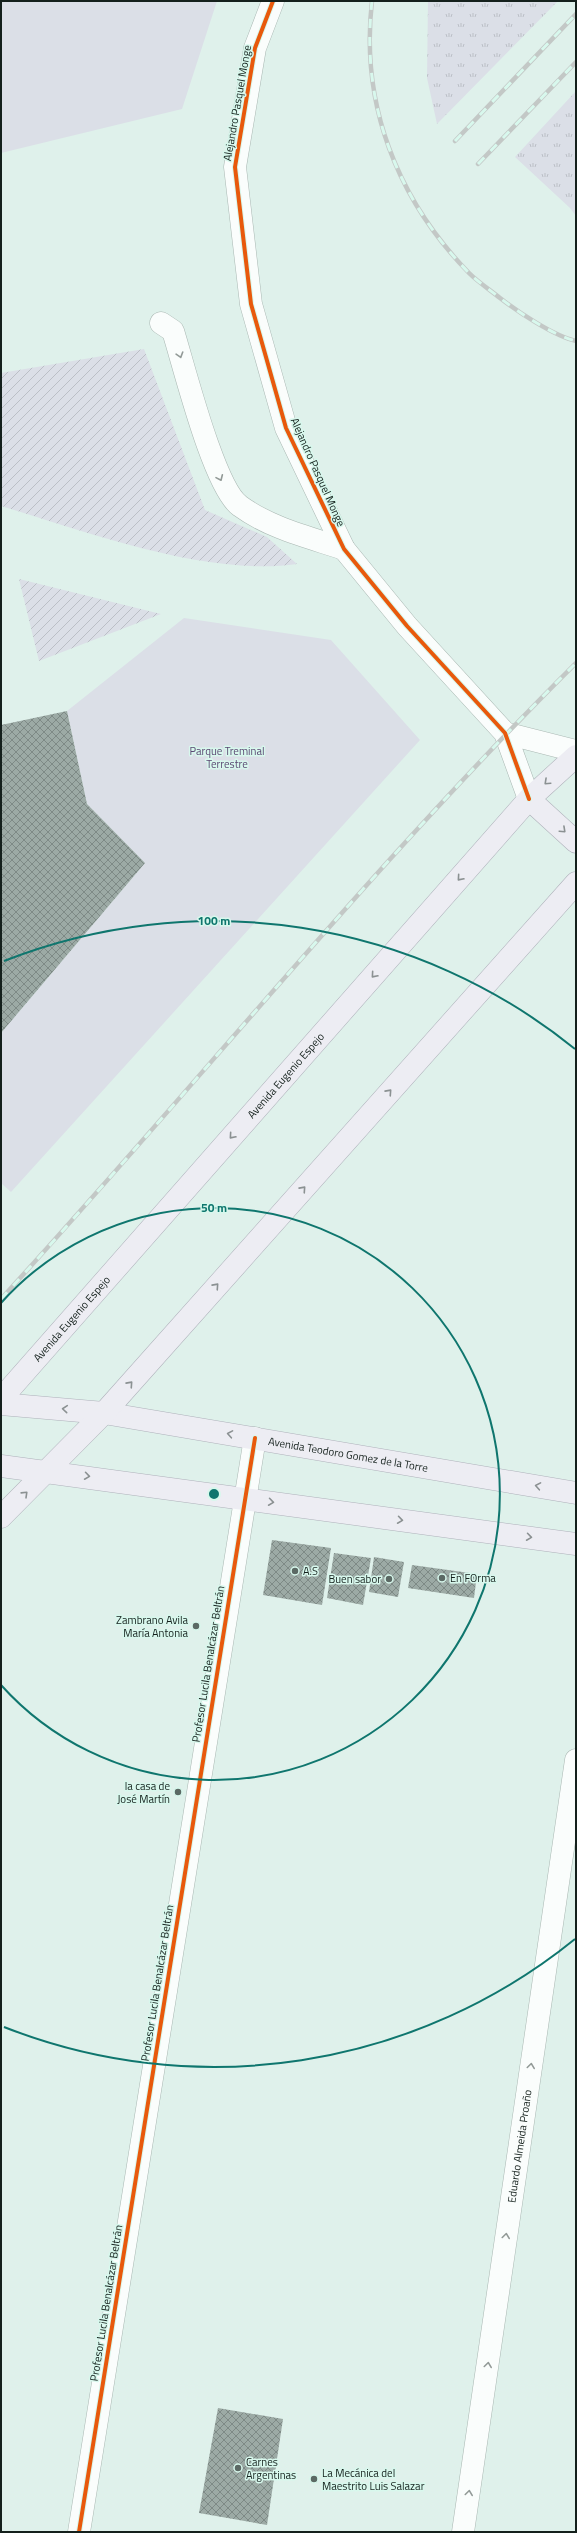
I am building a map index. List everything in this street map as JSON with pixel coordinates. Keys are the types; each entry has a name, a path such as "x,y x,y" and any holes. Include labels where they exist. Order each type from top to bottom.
{"main road":[{"name":"Avenida Eugenio Espejo","path":"1,1399 529,799 576,756"},
{"path":"529,799 576,842"},
{"path":"1,1518 49,1471 104,1413 576,882"},
{"name":"Avenida Teodoro Gomez de la Torre","path":"1,1404 104,1413 576,1493"},
{"path":"1,1466 49,1471 576,1544"}],"street":[{"name":"Alejandro Pasquel Monge","path":"274,1 254,48 235,167 251,304 286,428 344,549 408,626 505,733 529,799"},
{"path":"162,323 173,331 220,481 238,506 268,524 344,549"},
{"path":"505,733 576,752"},
{"name":"Profesor Lucila Benalcázar Beltrán","path":"79,2532 254,1438"},
{"name":"Eduardo Almeida Proaño","path":"463,2532 576,1760"}],"green space":[{"path":"1,1 217,1 182,109 1,153"},
{"path":"428,1 558,1 437,124 427,78"},
{"path":"576,91 576,216 570,208 515,157"},
{"path":"144,349 205,510 267,537 297,564 262,566 225,564 186,558 148,550 1,506 1,373"},
{"path":"19,579 161,614 39,661"},
{"name":"Parque Treminal Terrestre","path":"184,618 331,640 420,740 11,1192 1,1183 1,1033 145,863 87,804 67,711"}],"building":[{"path":"67,711 87,804 145,863 1,1033 1,725"},
{"path":"272,1540 331,1548 322,1605 263,1595"},
{"path":"334,1553 371,1558 363,1605 327,1598"},
{"path":"374,1557 404,1562 398,1597 369,1592"},
{"path":"412,1565 477,1574 474,1598 408,1588"},
{"path":"218,2408 283,2419 267,2525 199,2513"}],"railway":[{"path":"372,1 370,39 372,77 378,113 389,148 404,182 422,214 444,244 476,280 536,323 557,334 576,341"},
{"path":"455,141 576,14"},
{"path":"478,164 576,62"},
{"path":"1,1299 144,1139 356,897 501,740 576,663"}],"cycle path":[{"path":"273,1 255,48 235,167 251,304 286,428 344,549 407,626 505,733 529,799"},
{"path":"79,2532 255,1438"}],"place":[{"name":"A.S","path":"295,1571"},
{"name":"En FOrma","path":"442,1578"},
{"name":"Buen sabor","path":"389,1579"},
{"name":"Zambrano Avila María Antonia","path":"196,1626"},
{"name":"la casa de José Martín","path":"178,1792"},
{"name":"Carnes Argentinas","path":"238,2468"},
{"name":"La Mecánica del Maestrito Luis Salazar","path":"314,2479"}]}
